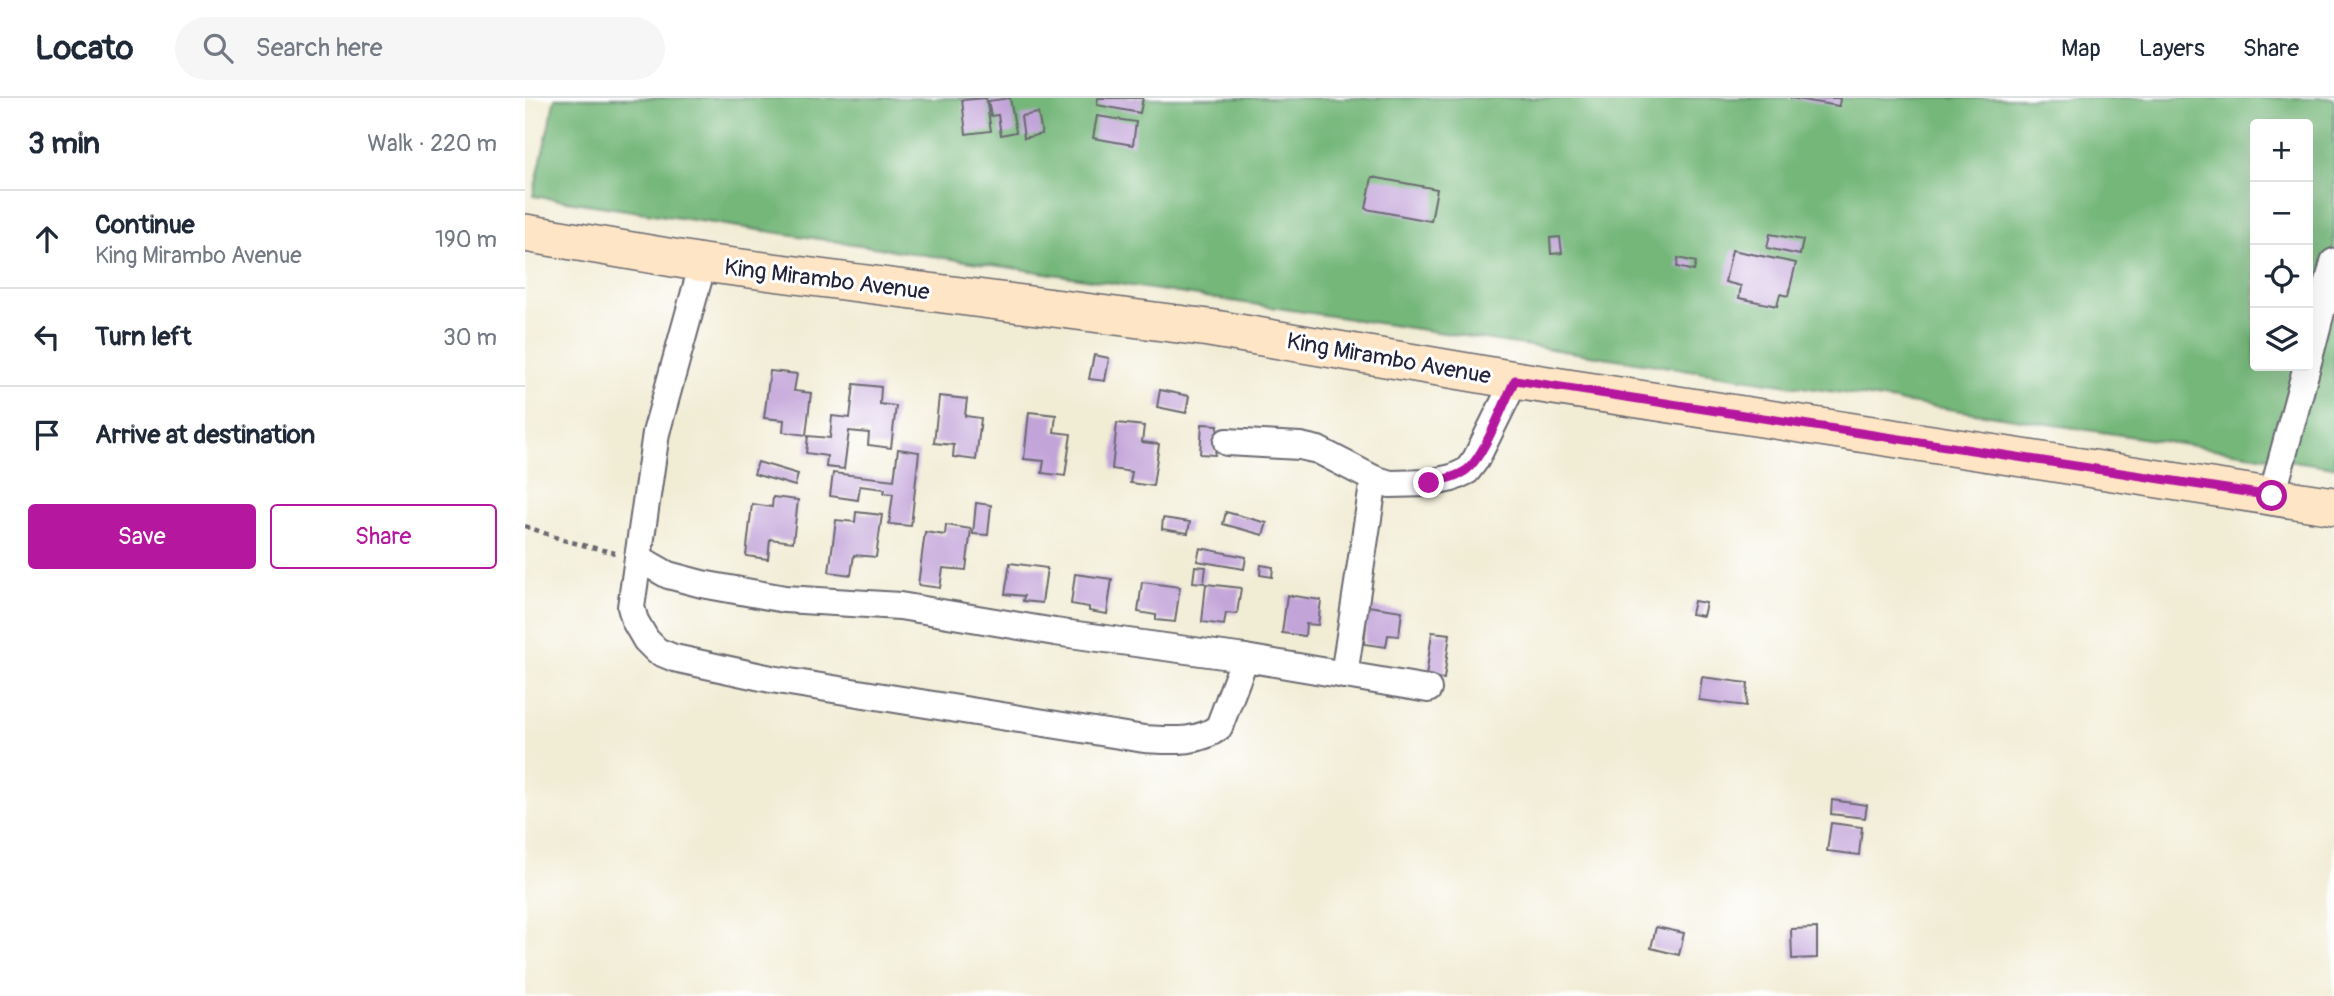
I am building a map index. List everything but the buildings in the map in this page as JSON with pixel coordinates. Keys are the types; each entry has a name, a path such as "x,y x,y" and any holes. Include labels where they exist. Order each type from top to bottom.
{"main road":[{"name":"King Mirambo Avenue","path":"525,233 703,263 1209,328 1515,380 2334,506"}],"street":[{"path":"2313,341 2334,262"},
{"path":"703,263 656,433 631,607 635,621 646,640 657,651 674,658 771,679 1144,740 1185,741 1212,733 1219,727 1245,658"},
{"path":"2272,496 2305,371"},
{"path":"1227,442 1300,446 1318,450 1374,479 1390,484 1429,483 1452,478 1467,471 1476,459 1515,380"},
{"path":"1344,675 1374,479"},
{"path":"638,558 668,575 785,599 899,606 1055,632 1245,658 1428,689"}],"path":[{"path":"525,526 563,540 638,558"}],"green space":[{"path":"555,98 2334,98 2334,467 533,196"}],"route":[{"path":"1429,483 1452,478 1467,471 1476,459 1515,380 2272,496"}]}
